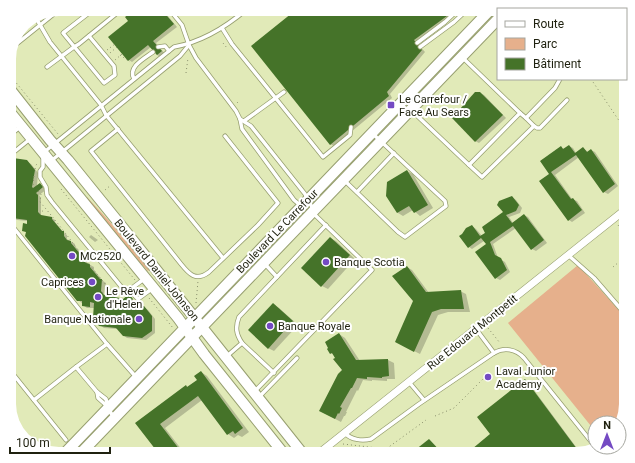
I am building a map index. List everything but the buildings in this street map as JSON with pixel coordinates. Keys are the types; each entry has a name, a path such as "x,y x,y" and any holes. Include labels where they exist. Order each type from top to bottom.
{"street":[{"name":"Boulevard Le Carrefour","path":"71,447 483,16"},
{"name":"Boulevard Le Carrefour","path":"87,447 314,213 410,110 497,21"},
{"name":"Boulevard Daniel-Johnson","path":"16,97 203,327 298,447"},
{"name":"Boulevard Daniel-Johnson","path":"16,120 146,278 278,447"},
{"name":"Rue Edouard Montpetit","path":"327,447 619,215"}],"lane":[{"path":"85,16 63,34 80,52 104,83 115,75 114,66 89,36"},
{"path":"47,67 79,44 113,16"},
{"path":"175,16 182,25 189,45 208,76 229,100 242,120 251,126 305,194 305,202 314,213 372,270 274,373 257,395"},
{"path":"153,287 138,300 134,295 122,288 48,196 46,187 40,177 40,171 43,167 43,153 174,47 189,45 222,28 238,16"},
{"path":"417,44 450,16"},
{"path":"420,47 460,16"},
{"path":"19,42 50,17"},
{"path":"38,22 50,42 101,105 106,115 222,258"},
{"path":"222,28 232,44 323,157 350,135 351,128"},
{"path":"50,161 180,56 189,45"},
{"path":"158,47 164,46 169,51"},
{"path":"134,79 132,69 154,52"},
{"path":"461,57 537,128 540,128 567,100"},
{"path":"526,118 554,88 559,80"},
{"path":"242,120 284,92"},
{"path":"410,110 482,177 534,126"},
{"path":"469,165 520,113"},
{"path":"242,120 242,129 294,200 305,202 314,213"},
{"path":"16,130 21,126"},
{"path":"118,129 91,151 190,274 199,276 206,274 258,225 278,203 225,136"},
{"path":"344,180 398,232 406,237 446,206 445,202 372,133"},
{"path":"16,150 30,138"},
{"path":"357,192 394,153"},
{"path":"274,373 238,338 236,330 239,317 326,225"},
{"path":"16,231 107,344 137,378"},
{"path":"568,255 594,278 619,307"},
{"path":"264,263 277,276"},
{"path":"128,292 146,278"},
{"path":"476,329 494,353"},
{"path":"226,357 242,343"},
{"path":"34,400 107,344"},
{"path":"344,433 352,438 371,439 424,400 494,353 500,350 511,350 520,354 587,437"},
{"path":"257,395 297,358"},
{"path":"76,367 97,392 106,399 108,408 115,418"},
{"path":"16,378 66,440"},
{"path":"409,382 424,400"}],"path":[{"path":"111,47 115,44"},
{"path":"223,44 227,48"},
{"path":"113,50 117,47"},
{"path":"114,61 121,54 132,64"},
{"path":"186,72 188,58"},
{"path":"592,80 619,121"},
{"path":"16,83 57,133"},
{"path":"105,190 115,182"},
{"path":"57,184 136,281"},
{"path":"38,191 40,194 40,202 85,261 114,294 120,295 124,299"},
{"path":"39,214 45,209"},
{"path":"613,267 619,262"},
{"path":"196,303 199,276"},
{"path":"102,293 108,288"},
{"path":"148,297 173,328"},
{"path":"487,328 500,343"},
{"path":"434,416 454,408 486,376"},
{"path":"390,447 426,420"},
{"path":"342,443 370,447"}],"green space":[{"path":"87,197 109,221 149,270 148,271 130,252 86,198"},
{"path":"578,265 619,310 618,415 587,415 587,421 508,323"}],"place":[{"name":"Le Carrefour / Face Au Sears","path":"391,105"},
{"name":"MC2520","path":"72,256"},
{"name":"Banque Scotia","path":"326,262"},
{"name":"Caprices","path":"92,282"},
{"name":"Le Rêve d'Helen","path":"98,297"},
{"name":"Banque Nationale","path":"139,319"},
{"name":"Banque Royale","path":"270,326"},
{"name":"Laval Junior Academy","path":"488,377"}]}
